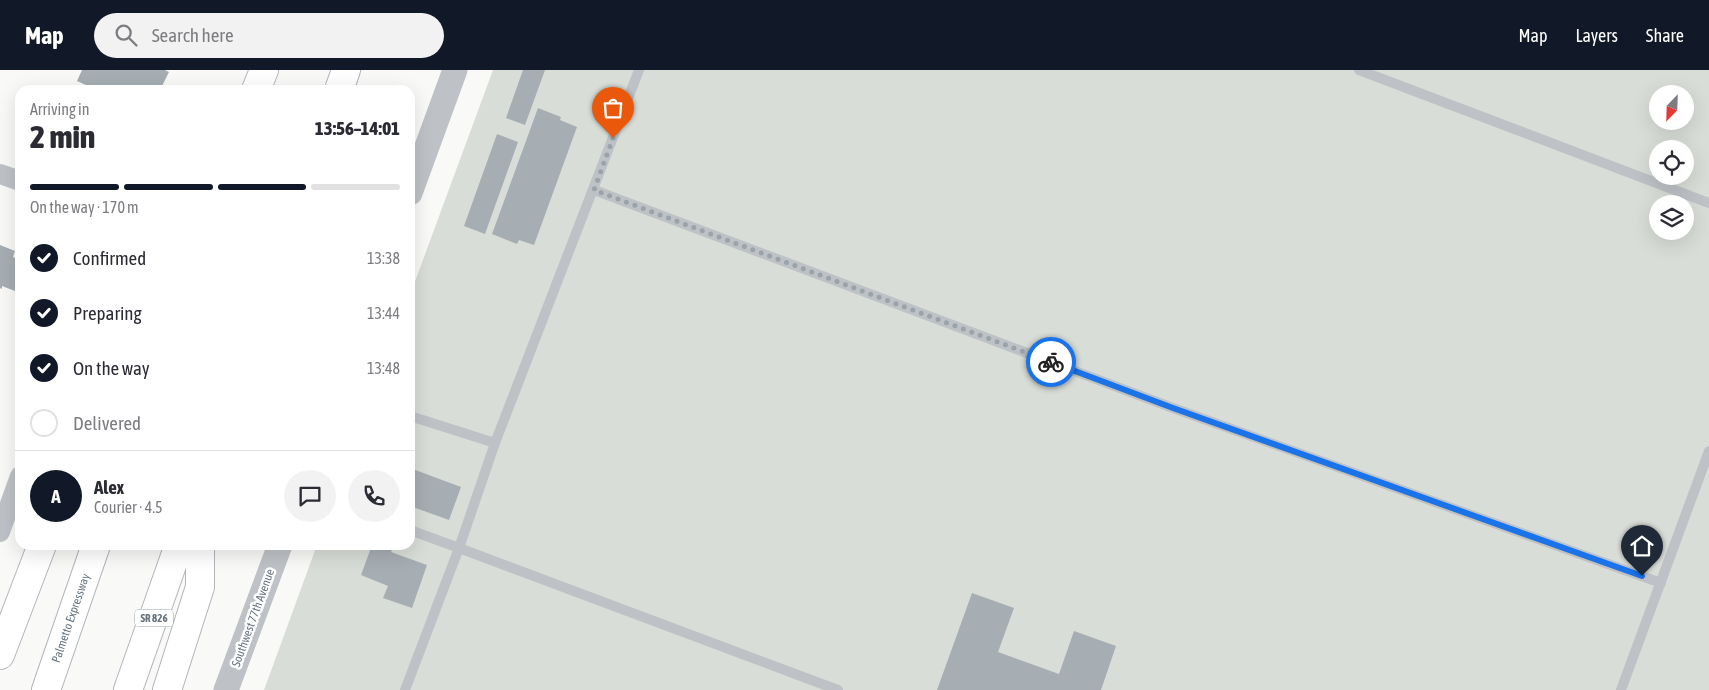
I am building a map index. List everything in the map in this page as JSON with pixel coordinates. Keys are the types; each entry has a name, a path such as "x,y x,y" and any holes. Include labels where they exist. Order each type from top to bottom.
{"highway":[{"path":"258,85 264,70"},
{"path":"341,85 346,70"},
{"path":"0,655 40,550"},
{"name":"Palmetto Expressway","path":"46,690 94,550"},
{"name":"SR 826","path":"128,690 177,550"},
{"path":"168,690 200,586 200,550"}],"street":[{"path":"415,180 456,70"},
{"path":"0,174 15,179"},
{"path":"0,532 15,490"},
{"name":"Southwest 77th Avenue","path":"226,690 278,550"}],"lane":[{"path":"406,690 459,548 495,443 639,70"},
{"path":"1358,70 1709,203"},
{"path":"594,190 1173,408 1661,583"},
{"path":"415,418 495,443"},
{"path":"1621,690 1709,452"},
{"path":"415,532 838,690"}],"shaded area":[{"path":"493,70 1709,70 1709,690 264,690 315,550 415,550 415,281"}],"building":[{"path":"82,70 165,70 169,72 162,85 86,85 77,81"},
{"path":"523,70 545,70 525,125 506,118"},
{"path":"538,108 561,117 560,120 577,127 534,245 519,240 517,244 492,234"},
{"path":"497,134 518,142 485,234 464,226"},
{"path":"0,245 15,251 13,257 15,258 15,291 2,286 2,289 0,288"},
{"path":"415,470 461,487 449,520 415,508"},
{"path":"370,550 392,550 391,552 427,565 412,608 383,598 388,586 361,575"},
{"path":"972,593 1014,608 998,652 1059,674 1074,631 1116,646 1101,690 937,690"}],"way so far":[{"path":"613,138 594,190 1051,362"}],"route":[{"path":"1051,362 1173,408 1642,576"}]}
